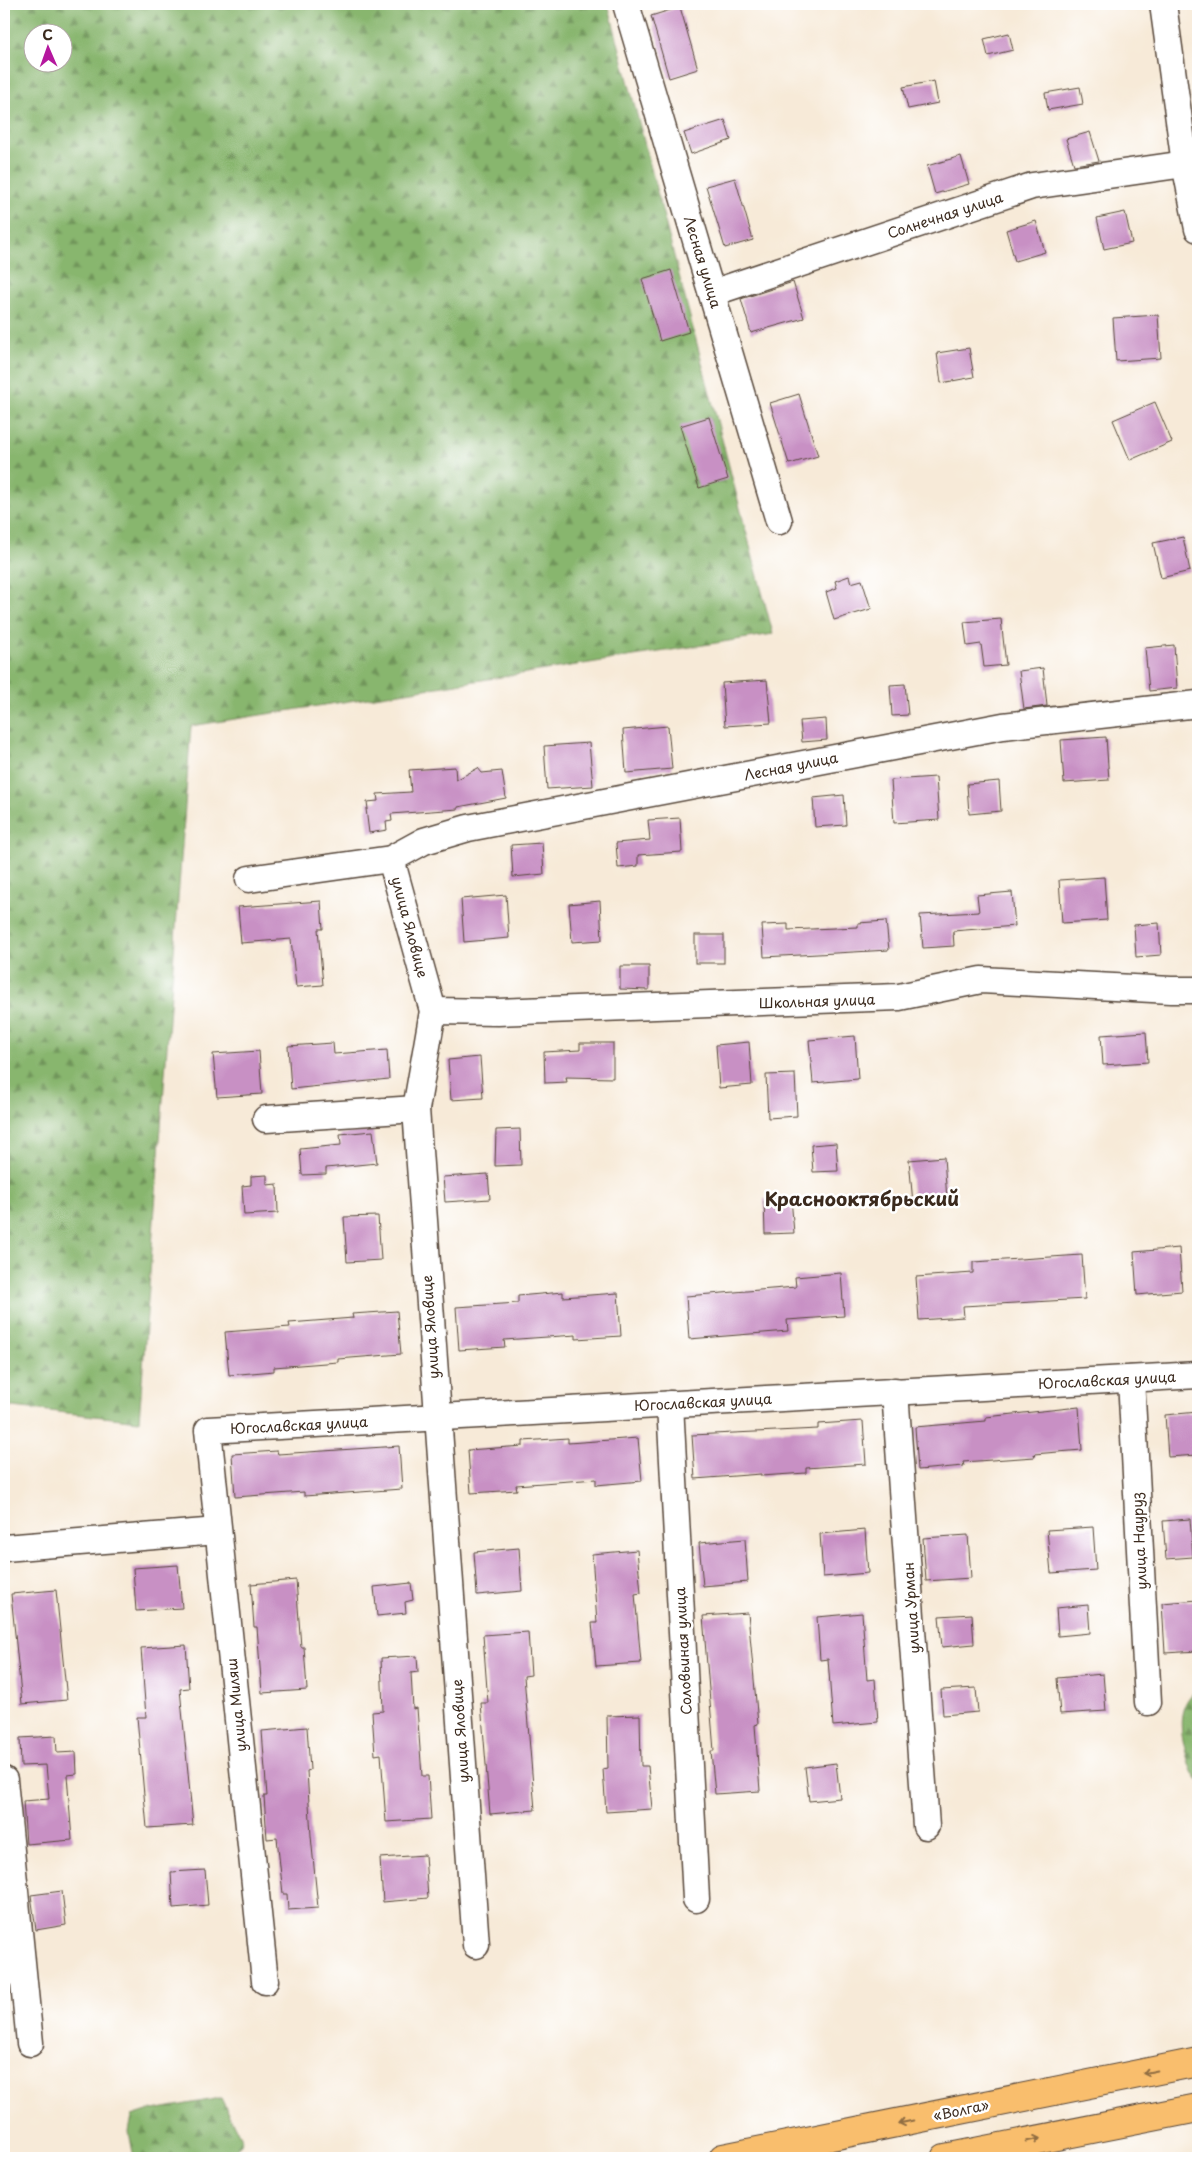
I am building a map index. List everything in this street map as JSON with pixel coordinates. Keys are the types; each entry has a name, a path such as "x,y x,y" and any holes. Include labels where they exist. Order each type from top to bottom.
{"highway":[{"name":"«Волга»","path":"723,2158 1198,2062"},
{"path":"945,2158 1198,2108"}],"street":[{"name":"Лесная улица","path":"626,4 779,521"},
{"path":"1163,4 1185,164 1198,229"},
{"name":"Солнечная улица","path":"712,293 1032,186 1185,164"},
{"name":"Лесная улица","path":"391,859 424,841 468,828 1003,726 1198,704"},
{"name":"улица Яловице","path":"249,880 391,859 433,1012 416,1109 436,1417 476,1945"},
{"name":"Школьная улица","path":"433,1012 498,1012 899,997 981,980 1198,990"},
{"path":"266,1119 416,1109"},
{"name":"Югославская улица","path":"208,1430 1198,1375"},
{"name":"улица Науруз","path":"1131,1379 1148,1702"},
{"name":"улица Урман","path":"895,1391 926,1826"},
{"name":"Соловьиная улица","path":"670,1404 696,1898"},
{"name":"улица Миляш","path":"208,1430 265,1981"},
{"path":"4,1548 218,1531"},
{"path":"4,1780 30,2043"}],"green space":[{"path":"4,4 608,4 773,634 191,726 139,1421 4,1406"},
{"path":"1198,1689 1198,1781 1189,1764 1181,1727 1183,1710 1186,1703"},
{"path":"221,2098 242,2141 233,2154 226,2158 134,2158 129,2132 132,2116 147,2111"}],"building":[{"path":"680,7 698,69 669,78 651,16"},
{"path":"1009,33 1013,50 988,56 984,39"},
{"path":"934,81 938,103 908,109 903,87"},
{"path":"1080,87 1083,104 1048,110 1045,93"},
{"path":"725,120 731,140 691,154 684,133"},
{"path":"1090,132 1099,161 1074,165 1066,139"},
{"path":"961,156 969,184 935,194 927,166"},
{"path":"735,178 753,240 725,248 706,186"},
{"path":"1125,212 1132,243 1104,249 1097,218"},
{"path":"1036,221 1045,252 1015,261 1006,230"},
{"path":"671,270 689,332 660,341 642,279"},
{"path":"793,282 804,318 751,333 741,299"},
{"path":"1158,315 1161,358 1116,361 1113,318"},
{"path":"969,348 974,377 941,383 937,353"},
{"path":"799,394 818,456 789,464 770,403"},
{"path":"1155,402 1172,442 1130,460 1113,420"},
{"path":"709,417 728,479 699,488 680,426"},
{"path":"1183,537 1190,571 1161,578 1153,543"},
{"path":"849,576 851,583 862,580 871,609 834,620 826,592 837,588 835,581"},
{"path":"1001,619 1006,665 984,667 981,644 967,646 964,622"},
{"path":"1174,645 1177,688 1149,691 1145,648"},
{"path":"1043,668 1047,706 1024,709 1019,671"},
{"path":"767,680 771,723 725,726 722,683"},
{"path":"905,684 908,715 892,716 890,685"},
{"path":"826,719 827,740 802,742 800,721"},
{"path":"668,726 672,769 626,773 623,730"},
{"path":"1106,737 1109,780 1064,783 1061,740"},
{"path":"589,743 593,786 547,789 544,746"},
{"path":"455,767 456,780 478,768 482,773 502,771 506,798 458,807 458,809 391,814 392,821 386,822 387,830 369,833 367,802 378,801 377,794 411,792 409,770"},
{"path":"936,777 939,820 894,823 891,780"},
{"path":"999,781 1001,811 969,814 967,784"},
{"path":"844,795 846,825 815,827 813,798"},
{"path":"680,818 682,852 638,855 638,866 618,868 616,843 650,840 648,820"},
{"path":"542,843 544,874 513,877 511,845"},
{"path":"1104,877 1107,920 1062,923 1059,880"},
{"path":"1012,892 1015,926 953,931 954,946 923,948 920,915 979,912 977,895"},
{"path":"506,895 509,938 464,942 461,899"},
{"path":"321,901 323,929 318,929 323,985 296,987 291,939 241,943 238,907"},
{"path":"600,901 602,940 572,942 569,904"},
{"path":"886,921 889,950 764,957 762,925 788,924 788,930 858,927 858,923"},
{"path":"1159,923 1161,955 1136,957 1134,925"},
{"path":"695,935 724,935 724,963 695,963"},
{"path":"620,966 649,966 649,990 620,989"},
{"path":"1146,1032 1148,1062 1103,1065 1101,1035"},
{"path":"855,1036 858,1079 813,1083 809,1040"},
{"path":"749,1042 752,1085 719,1088 716,1045"},
{"path":"333,1043 334,1054 387,1050 389,1079 291,1089 288,1046"},
{"path":"580,1043 613,1043 613,1078 566,1077 567,1082 545,1083 544,1052 580,1050"},
{"path":"259,1051 262,1094 217,1097 213,1054"},
{"path":"480,1057 483,1098 451,1100 448,1060"},
{"path":"795,1074 797,1116 768,1118 766,1075"},
{"path":"520,1129 521,1165 495,1166 496,1130"},
{"path":"373,1131 377,1163 326,1168 326,1174 302,1175 300,1149 341,1145 340,1134"},
{"path":"836,1143 838,1171 813,1172 811,1145"},
{"path":"944,1157 947,1200 913,1203 909,1160"},
{"path":"488,1174 490,1199 445,1202 443,1177"},
{"path":"267,1175 267,1185 277,1184 278,1213 244,1215 242,1186 251,1185 251,1176"},
{"path":"791,1198 794,1233 765,1234 764,1199"},
{"path":"378,1216 381,1260 347,1262 344,1217"},
{"path":"1179,1248 1182,1291 1137,1295 1134,1252"},
{"path":"1082,1255 1085,1299 963,1306 964,1317 919,1320 916,1277 973,1273 973,1262"},
{"path":"841,1273 844,1316 787,1320 788,1331 689,1339 686,1296 796,1287 795,1277"},
{"path":"563,1292 563,1297 618,1293 621,1336 576,1339 576,1335 504,1340 505,1347 459,1350 456,1307 518,1303 518,1296"},
{"path":"397,1311 401,1354 338,1359 338,1362 274,1367 274,1371 229,1375 225,1332 290,1327 289,1323 353,1318 352,1314"},
{"path":"1079,1407 1082,1450 1034,1454 1035,1457 963,1462 964,1466 918,1470 915,1427 986,1421 986,1417"},
{"path":"1198,1412 1198,1455 1168,1457 1165,1415"},
{"path":"863,1421 866,1464 806,1468 806,1473 695,1479 692,1435 818,1429 818,1424"},
{"path":"568,1438 568,1443 638,1438 642,1481 596,1485 596,1479 516,1485 517,1490 471,1493 468,1450 523,1446 523,1441"},
{"path":"399,1446 402,1489 304,1496 304,1492 235,1497 232,1454 277,1451 278,1454"},
{"path":"1190,1519 1193,1557 1166,1559 1163,1521"},
{"path":"1093,1527 1096,1570 1051,1573 1047,1530"},
{"path":"865,1530 868,1573 823,1577 820,1534"},
{"path":"968,1535 971,1578 926,1581 923,1538"},
{"path":"745,1539 748,1582 703,1586 699,1543"},
{"path":"519,1548 522,1591 477,1595 474,1552"},
{"path":"637,1550 641,1593 635,1594 641,1663 596,1666 592,1623 597,1623 592,1554"},
{"path":"178,1565 182,1608 136,1611 133,1568"},
{"path":"296,1580 301,1647 304,1647 307,1690 262,1693 257,1627 254,1627 251,1584"},
{"path":"411,1583 413,1600 405,1602 406,1613 377,1616 374,1587"},
{"path":"56,1590 67,1700 22,1704 11,1594"},
{"path":"1198,1600 1198,1651 1165,1653 1162,1603"},
{"path":"1088,1605 1090,1633 1058,1636 1056,1608"},
{"path":"748,1613 758,1724 755,1725 760,1791 715,1794 711,1751 714,1751 703,1616"},
{"path":"862,1613 867,1680 875,1679 878,1722 833,1726 828,1659 820,1660 817,1617"},
{"path":"972,1614 974,1644 942,1647 939,1616"},
{"path":"528,1632 531,1675 524,1676 535,1810 490,1814 481,1703 488,1703 483,1635"},
{"path":"186,1645 189,1688 180,1689 193,1825 147,1828 137,1717 146,1717 141,1648"},
{"path":"417,1656 418,1672 411,1673 413,1709 417,1708 422,1776 428,1776 431,1819 386,1822 381,1754 375,1755 372,1712 383,1711 381,1658"},
{"path":"1103,1674 1106,1711 1060,1714 1057,1678"},
{"path":"976,1688 978,1712 943,1715 941,1690"},
{"path":"640,1715 641,1766 648,1766 652,1809 606,1812 603,1769 608,1768 607,1716"},
{"path":"307,1727 310,1770 307,1771 318,1908 288,1910 287,1894 283,1894 277,1838 267,1839 264,1796 267,1796 262,1731"},
{"path":"56,1736 57,1753 76,1752 77,1774 67,1775 72,1840 26,1844 23,1801 49,1799 46,1765 21,1766 20,1738"},
{"path":"836,1763 840,1798 809,1801 805,1767"},
{"path":"425,1855 428,1898 383,1902 380,1858"},
{"path":"205,1870 208,1905 173,1908 171,1872"},
{"path":"62,1891 66,1925 36,1930 31,1895"}],"district":[{"name":"Краснооктябрьский","path":"862,1198"}]}
